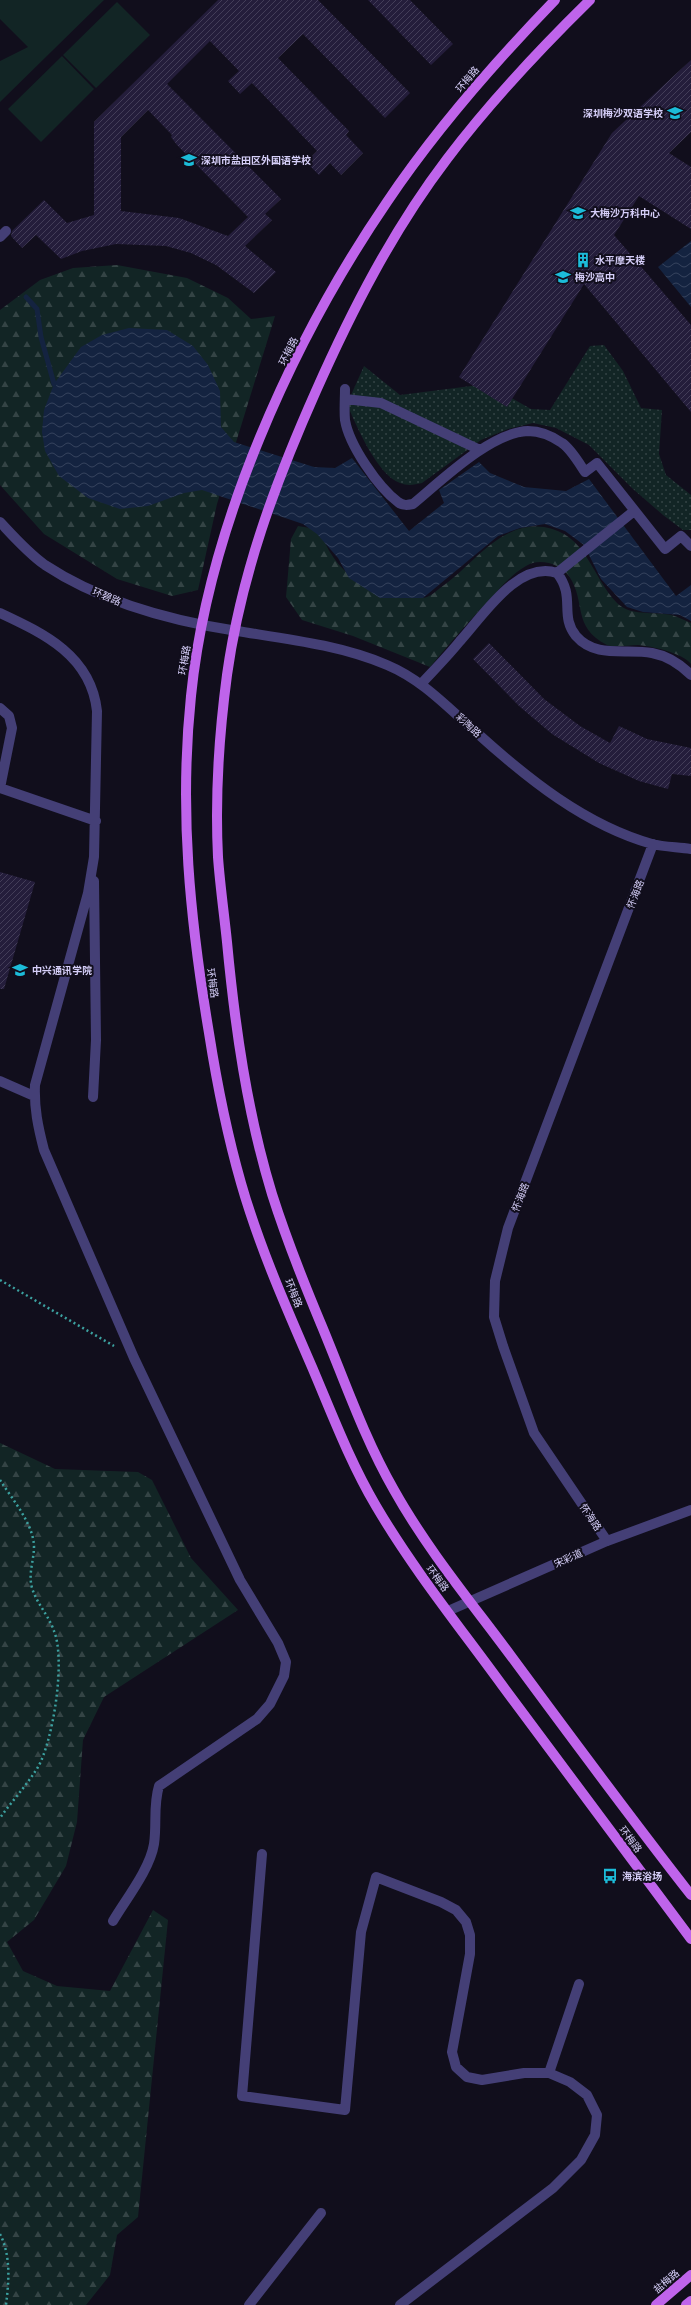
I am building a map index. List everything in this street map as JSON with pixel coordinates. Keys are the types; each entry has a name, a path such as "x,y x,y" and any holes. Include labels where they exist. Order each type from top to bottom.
{"main road":[{"name":"环梅路","path":"555,0 475,88 426,147 386,202 318,317 262,436 235,507 203,624 192,686 188,731 186,848 199,972 216,1075 230,1142 242,1186 263,1248 345,1444 387,1524 415,1568 691,1940"},
{"name":"环梅路","path":"590,0 557,33 482,115 446,160 412,208 349,317 291,446 265,516 244,583 235,631 228,671 220,743 218,856 236,1025 246,1083 261,1153 272,1194 300,1275 381,1466 409,1515 469,1602 691,1895"},
{"name":"盐梅路","path":"656,2305 691,2275"},
{"path":"686,2305 691,2301"}],"street":[{"path":"480,450 381,403 345,394 345,420 351,439 363,461 380,483 399,503 406,506 413,504 480,450 508,435 528,431 546,433 564,444 585,472 597,463 665,549 682,536 691,546"},
{"path":"557,573 634,511"},
{"name":"环碧路","path":"0,522 19,544 44,564 70,580 128,605 235,631"},
{"path":"421,684 488,607 514,583 531,573 548,570 557,573 568,591 568,619 576,636 590,647 608,652 652,653 674,660 691,675"},
{"path":"0,613 44,634 63,648 80,667 92,690 97,711 96,820 94,857 96,1040 93,1097"},
{"name":"彩陶路","path":"235,631 268,635 357,654 390,666 421,684 437,696 520,771 557,797 610,828 654,844 691,849"},
{"path":"0,708 9,716 12,728 0,788 96,820"},
{"name":"怀海路","path":"607,1541 534,1433 494,1317 495,1281 508,1228 654,844"},
{"path":"94,857 88,893 35,1085 34,1096 36,1119 44,1150 134,1358 240,1580 278,1643 286,1662 284,1676 274,1697 257,1719 159,1786 155,1800 154,1844 150,1860 113,1920"},
{"path":"0,1081 34,1096"},
{"name":"宋彩道","path":"448,1611 607,1541 691,1510"},
{"path":"262,1854 242,2096 345,2110 361,1932 376,1877 441,1902 456,1910 466,1922 470,1935 470,1954 452,2052 456,2067 467,2076 482,2080 524,2073 549,2073 570,2082 587,2095 597,2115 595,2135 581,2160 553,2188 400,2305"},
{"path":"549,2073 579,1984"},
{"path":"249,2305 321,2213"}],"path":[{"path":"0,1280 134,1358"},
{"path":"0,1480 29,1528 33,1539 34,1548 30,1572 32,1588 55,1632 60,1666 47,1744 38,1767 0,1818"},
{"path":"0,2234 5,2244 9,2267 6,2305"}],"green space":[{"path":"0,0 104,0 0,102 0,61 28,47 0,19"},
{"path":"117,2 150,35 96,88 63,55"},
{"path":"62,56 94,89 41,142 8,109"},
{"path":"117,265 187,278 228,298 251,319 275,316 217,504 198,590 172,596 117,579 44,534 0,485 0,310 40,280 73,268"},
{"path":"604,345 623,371 641,408 662,410 659,454 666,475 691,495 691,530 683,530 663,515 633,489 589,445 556,428 533,423 508,429 481,440 422,483 405,485 391,478 375,460 347,404 364,366 400,395 487,384 531,409 550,410 590,346"},
{"path":"298,526 310,528 322,535 333,558 363,586 382,595 403,598 425,598 431,595 452,579 487,547 513,531 528,527 544,527 558,531 570,538 579,547 608,592 622,607 627,610 638,612 667,614 691,623 691,664 674,653 638,645 610,646 596,638 588,630 584,622 574,586 569,576 561,568 555,565 537,562 526,566 507,581 430,667 353,636 302,620 286,597 291,539"},
{"path":"0,1443 55,1469 138,1472 152,1480 191,1558 238,1610 104,1697 83,1740 77,1822 66,1866 34,1920 7,1942 23,1971 57,1986 110,1991 153,1910 168,1920 138,2217 117,2235 110,2275 86,2305 0,2305"}],"water":[{"path":"691,241 691,307 658,267"},
{"path":"129,328 167,330 193,346 208,365 220,391 221,427 234,442 314,467 335,468 352,458 409,531 444,503 439,490 479,462 490,473 524,487 566,491 589,479 676,596 691,585 691,621 680,615 643,612 627,607 601,579 584,545 565,531 545,524 520,528 498,536 423,598 380,598 349,578 338,558 317,534 303,524 202,490 184,493 148,506 120,509 88,498 59,476 45,451 42,432 44,410 54,384 81,347 102,335"}],"building":[{"path":"218,0 318,0 410,93 385,118 303,34 278,58 349,131 346,135 363,153 341,175 330,163 319,175 306,162 317,151 252,83 240,94 228,81 239,71 210,41 167,84 281,199 265,214 272,220 245,246 276,272 254,293 216,265 191,253 166,246 116,244 82,251 61,259 36,235 22,248 11,236 12,231 44,200 67,223 94,215 94,122","holes":["148,110 172,135 171,137 177,145 248,217 228,236 179,218 121,211 121,137"]},
{"path":"368,0 410,0 453,44 431,65"},
{"name":"水平摩天楼","path":"691,60 691,132 669,153 691,167 691,229 639,196 614,235 691,325 691,412 584,284 507,407 459,377 612,133"},
{"path":"489,643 544,699 580,726 610,743 619,726 647,739 691,748 691,776 672,774 668,789 639,781 599,763 552,734 519,706 473,659"},
{"path":"0,872 35,882 4,989 0,989"}],"waterway":[{"path":"26,297 37,309 41,337 54,384"}],"place":[{"name":"深圳梅沙双语学校","path":"675,113"},
{"name":"深圳市盐田区外国语学校","path":"189,160"},
{"name":"大梅沙万科中心","path":"578,213"},
{"name":"水平摩天楼","path":"583,260"},
{"name":"梅沙高中","path":"563,277"},
{"name":"中兴通讯学院","path":"20,970"},
{"name":"海滨浴场","path":"610,1876"}]}
